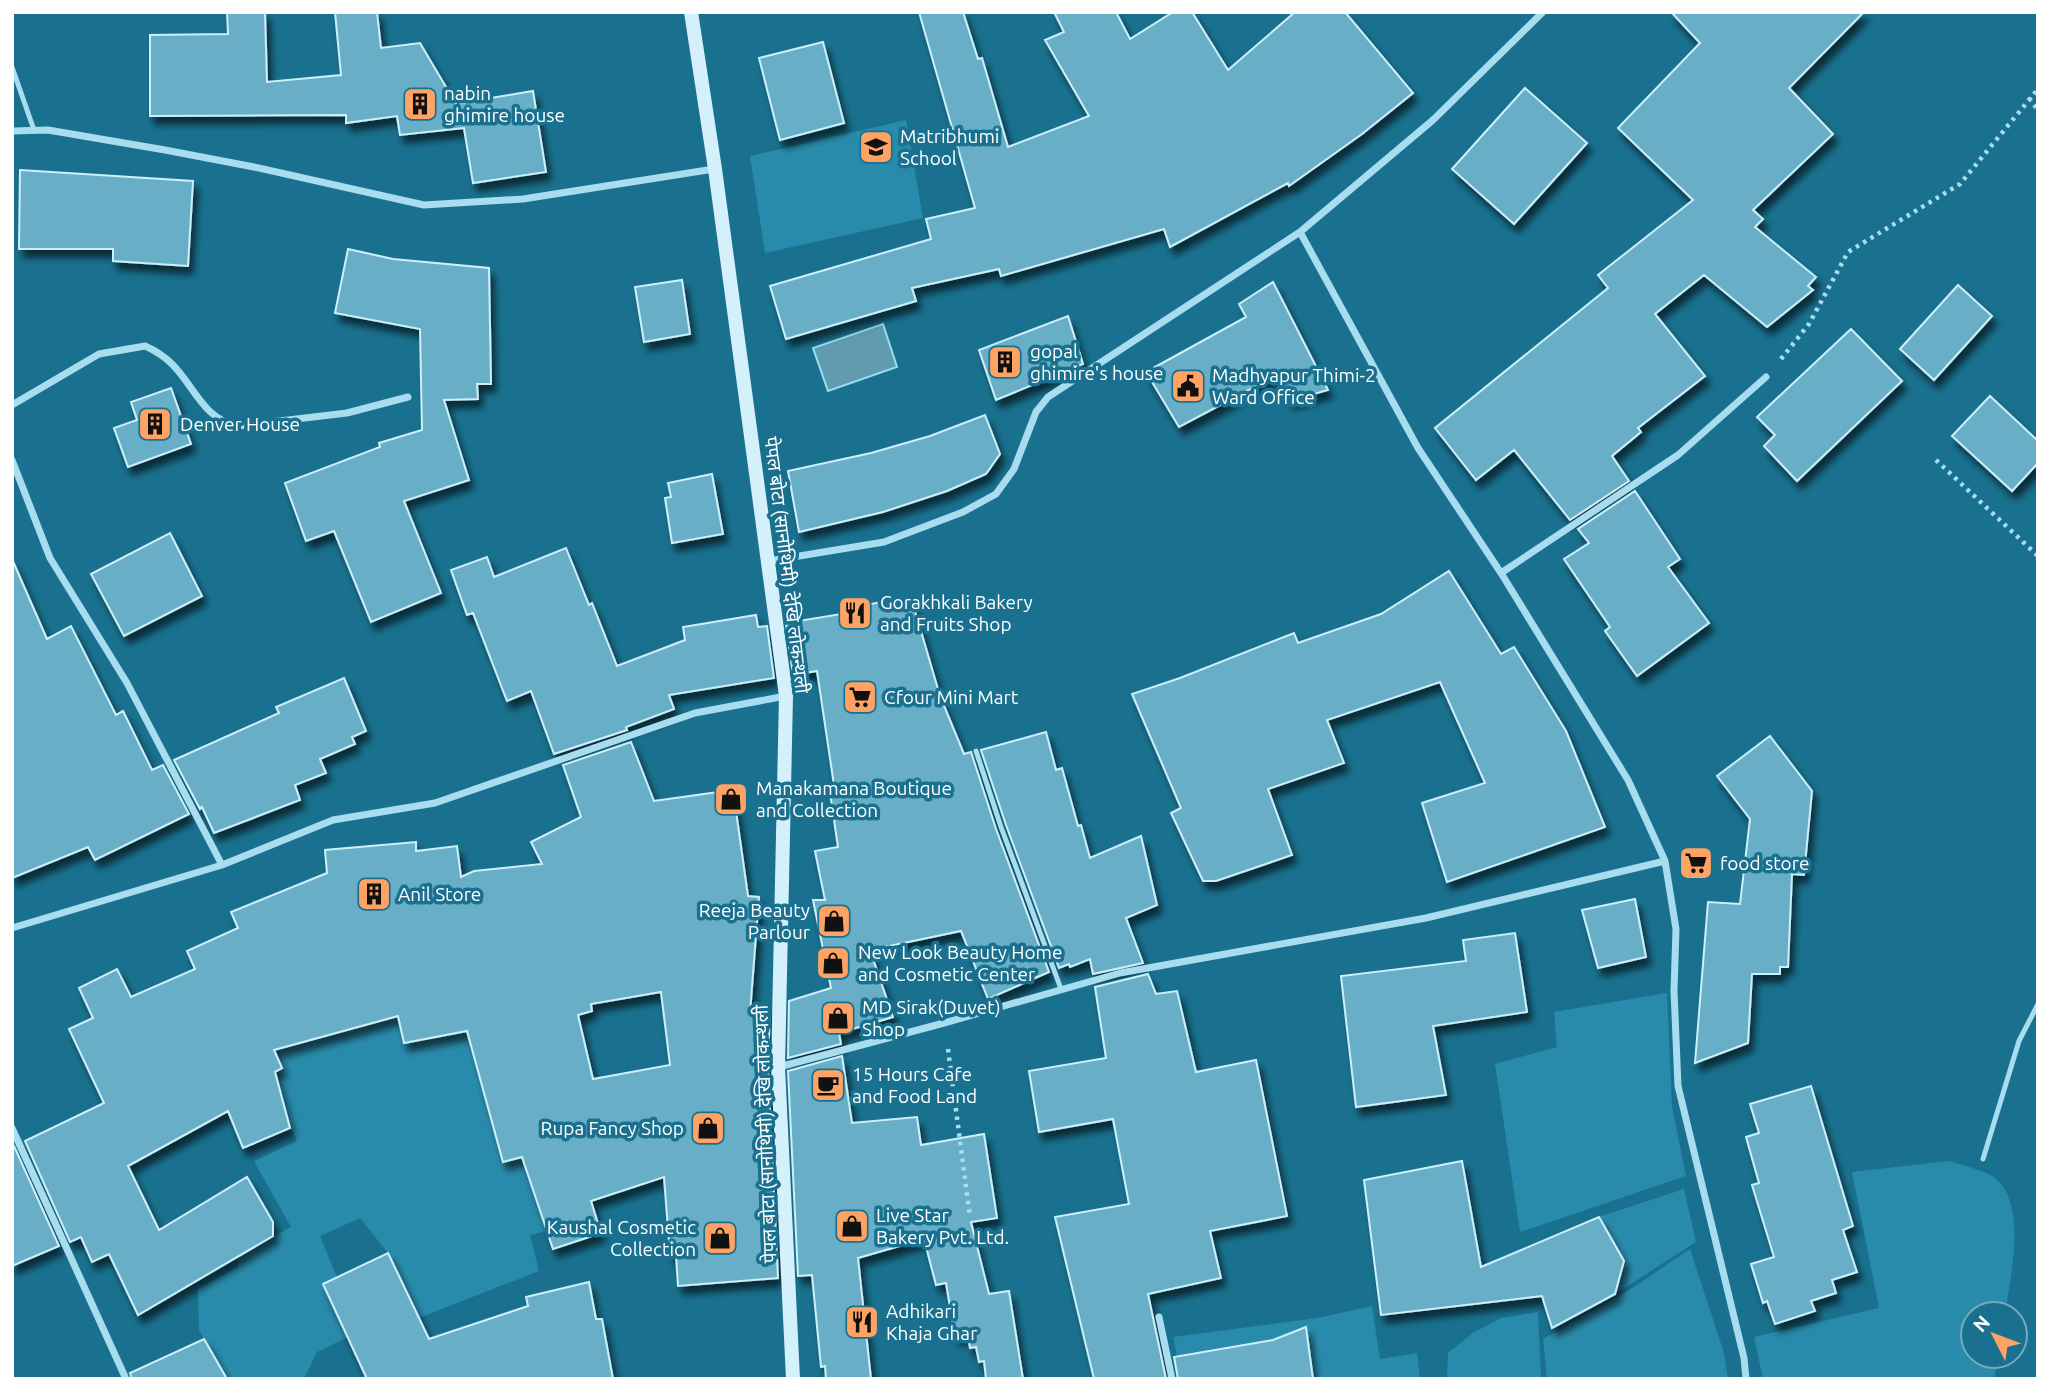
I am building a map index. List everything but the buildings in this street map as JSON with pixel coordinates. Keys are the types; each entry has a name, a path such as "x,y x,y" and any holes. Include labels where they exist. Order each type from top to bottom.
{"main road":[{"name":"पेपल बोटा (सानोथिमी) देखि लोकन्थली","path":"691,12 715,169 786,696 778,1067 793,1379"}],"street":[{"path":"768,562 884,542 963,512 996,494 1014,469 1036,412 1048,397 1300,232 1433,120 1543,12"},
{"path":"12,131 61,132 254,167 424,205 523,200 715,169"},
{"path":"1300,232 1419,448 1501,573 1628,779 1665,862 1676,929 1674,991 1678,1086 1744,1358 1746,1379"},
{"path":"12,405 99,354 145,346 172,363 208,411 223,422 238,426 347,413 408,397"},
{"path":"1501,573 1678,455 1766,377"},
{"path":"12,460 50,558 127,683 222,865"},
{"path":"12,928 222,865 333,820 435,803 695,713 786,696"},
{"path":"778,1067 1121,973 1426,918 1665,862"},
{"path":"12,1128 126,1379"},
{"path":"1159,1317 1172,1379"}],"lane":[{"path":"12,67 34,130"},
{"path":"976,751 1061,989"},
{"path":"1983,1159 2019,1041 2038,1004"}],"path":[{"path":"1766,377 1809,324 1848,252 1960,184 2038,89"},
{"path":"2029,98 2038,110"},
{"path":"1936,460 2038,556"},
{"path":"944,1023 970,1217"}],"shaded area":[{"path":"906,120 923,218 765,253 750,156"},
{"path":"883,324 897,367 828,391 813,348"},
{"path":"391,982 404,1043 467,1032 503,1162 549,1149 566,1185 535,1196 547,1231 530,1235 539,1271 419,1318 388,1253 360,1218 320,1236 337,1278 324,1284 348,1337 317,1352 304,1379 227,1379 199,1330 198,1289 238,1267 239,1256 291,1227 254,1161 297,1141 281,1097 274,1050 345,1031 333,990"},
{"path":"1667,993 1672,1106 1686,1176 1520,1232 1495,1064 1557,1047 1554,1012"},
{"path":"1949,1161 1990,1175 2002,1186 2010,1201 2014,1219 2013,1260 2007,1300 1959,1300 1959,1370 1996,1370 1994,1379 1763,1379 1754,1337 1879,1308 1852,1172"},
{"path":"1684,1189 1696,1242 1615,1294 1552,1328 1526,1248 1599,1217"},
{"path":"1690,1249 1724,1353 1728,1379 1547,1379 1543,1339 1628,1291"},
{"path":"1372,1306 1380,1359 1417,1353 1420,1379 1182,1379 1173,1337 1318,1318"},
{"path":"1538,1312 1541,1379 1447,1379 1448,1353 1473,1333 1501,1318"}],"place":[{"name":"nabin ghimire house","path":"420,104"},
{"name":"Matribhumi School","path":"876,147"},
{"name":"gopal ghimire's house","path":"1005,362"},
{"name":"Madhyapur Thimi-2 Ward Office","path":"1188,386"},
{"name":"Denver House","path":"155,424"},
{"name":"Gorakhkali Bakery and Fruits Shop","path":"855,613"},
{"name":"Cfour Mini Mart","path":"860,697"},
{"name":"Manakamana Boutique and Collection","path":"731,799"},
{"name":"food store","path":"1696,863"},
{"name":"Anil Store","path":"374,894"},
{"name":"Reeja Beauty Parlour","path":"834,921"},
{"name":"New Look Beauty Home and Cosmetic Center","path":"833,963"},
{"name":"MD Sirak(Duvet) Shop","path":"838,1018"},
{"name":"15 Hours Cafe and Food Land","path":"828,1085"},
{"name":"Rupa Fancy Shop","path":"708,1128"},
{"name":"Live Star Bakery Pvt. Ltd.","path":"852,1226"},
{"name":"Kaushal Cosmetic Collection","path":"720,1238"},
{"name":"Adhikari Khaja Ghar","path":"862,1322"}]}
